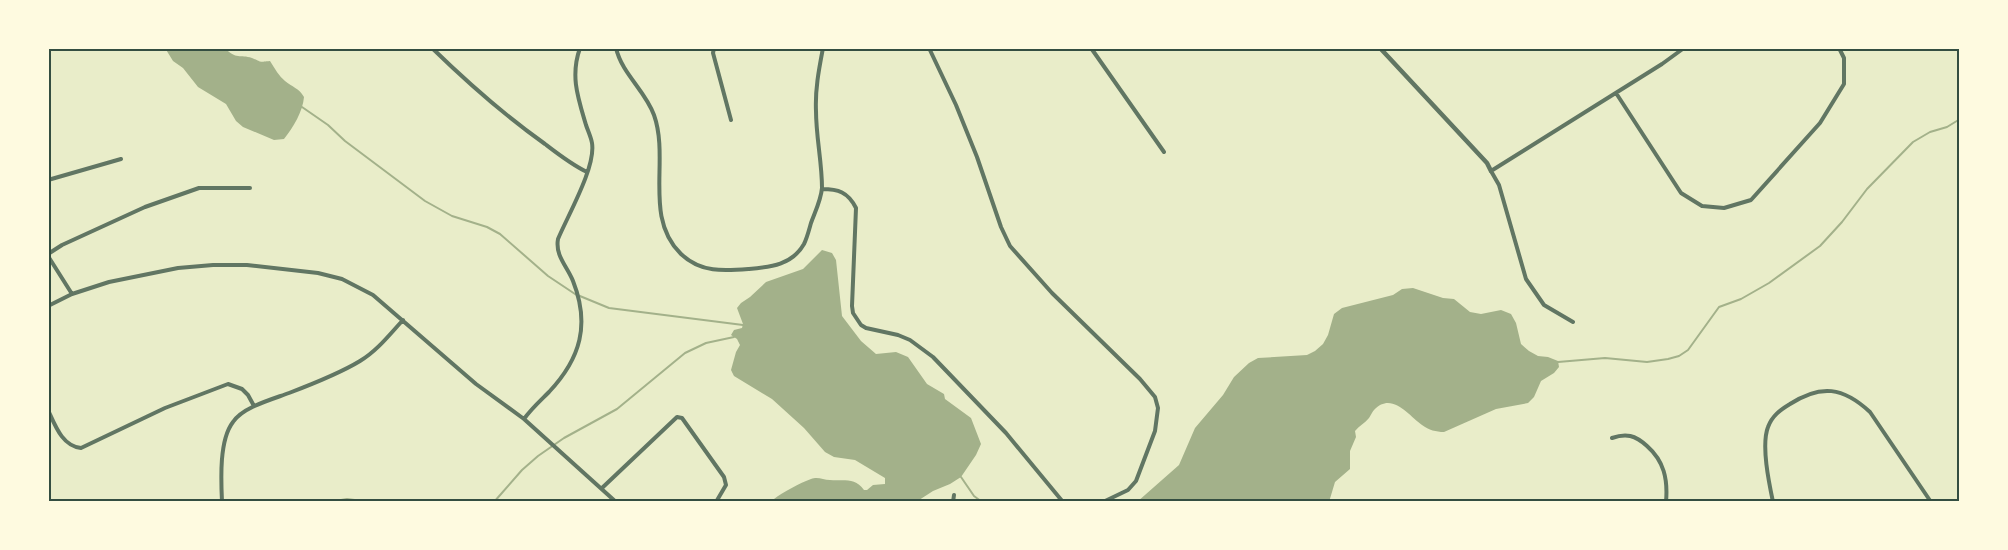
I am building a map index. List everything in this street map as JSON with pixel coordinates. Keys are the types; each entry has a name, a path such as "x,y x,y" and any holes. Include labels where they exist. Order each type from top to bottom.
{"street":[{"path":"432,48 477,92 576,167 587,172"},
{"path":"524,419 561,378 581,340 582,319 579,298 572,278 558,255 557,246 592,156 592,143 574,82 574,69 580,48"},
{"path":"616,48 622,66 646,98 654,115 658,135 660,208 665,231 676,249 693,263 722,271 770,267 784,263 796,255 804,243 822,189 816,85 823,48"},
{"path":"714,48 713,54 731,120"},
{"path":"928,48 956,105 1010,246 1052,293 1140,379 1155,397 1158,408 1155,431 1136,481 1128,490 1103,502"},
{"path":"1091,48 1164,152"},
{"path":"1380,48 1479,155 1491,171 1499,184 1526,279 1544,305 1573,322"},
{"path":"1491,171 1684,48"},
{"path":"1616,93 1681,192 1702,206 1724,208 1751,200 1820,123 1844,84 1844,58 1839,48"},
{"path":"48,180 121,159"},
{"path":"72,294 48,255 62,245 145,207 199,188 250,188"},
{"path":"822,189 844,192 852,199 856,208 852,306 856,320 866,328 910,340 933,357 1006,433 1063,502"},
{"path":"48,306 72,294 110,282 178,268 246,265 318,273 342,279 373,295 476,384 524,419 616,502"},
{"path":"222,502 225,435 234,420 254,406 359,362 403,320"},
{"path":"48,410 57,430 69,444 81,448 165,408 228,384 242,389 254,406"},
{"path":"1773,502 1766,445 1768,426 1779,411 1804,395 1822,391 1843,393 1857,400 1870,412 1931,502"},
{"path":"602,488 677,417 682,418 724,477 726,484 716,502"},
{"path":"1612,438 1632,436 1639,439 1654,453 1664,470 1668,486 1666,502"},
{"path":"953,502 954,495"}],"shaded area":[{"path":"165,48 225,48 235,55 261,62 270,61 283,79 304,97 302,108 294,125 284,139 274,140 243,127 236,121 226,104 198,87 183,68 173,61"},
{"path":"822,250 832,253 836,260 842,316 861,341 876,354 896,352 908,357 927,384 944,394 945,399 971,418 981,444 961,477 916,502 774,502 774,499 782,493 814,478 853,481 864,490 873,485 885,484 885,478 855,460 834,457 825,452 804,428 772,399 734,376 731,370 740,345 731,335 734,330 742,328 743,324 737,308 766,282 803,269"},
{"path":"1413,288 1443,298 1454,299 1470,312 1481,314 1501,310 1511,314 1516,323 1521,344 1538,356 1558,361 1559,367 1541,381 1534,397 1528,403 1496,409 1444,432 1427,428 1394,404 1381,405 1355,431 1356,437 1350,451 1350,469 1335,482 1329,502 1137,502 1179,465 1195,428 1223,395 1234,377 1249,363 1258,358 1307,355 1323,344 1334,314 1342,308 1393,295 1402,289"}],"waterway":[{"path":"302,107 425,201 452,216 487,227 500,234 548,276 575,294 609,308 743,325"},
{"path":"1558,362 1605,358 1647,362 1679,356 1688,350 1719,307 1741,299 1769,283 1820,246 1867,189 1913,142 1960,119"},
{"path":"494,502 522,470 538,456 564,438 617,409 685,353 706,343 734,337"},
{"path":"961,477 974,496 982,502"},
{"path":"329,502 347,499 370,502"}]}
